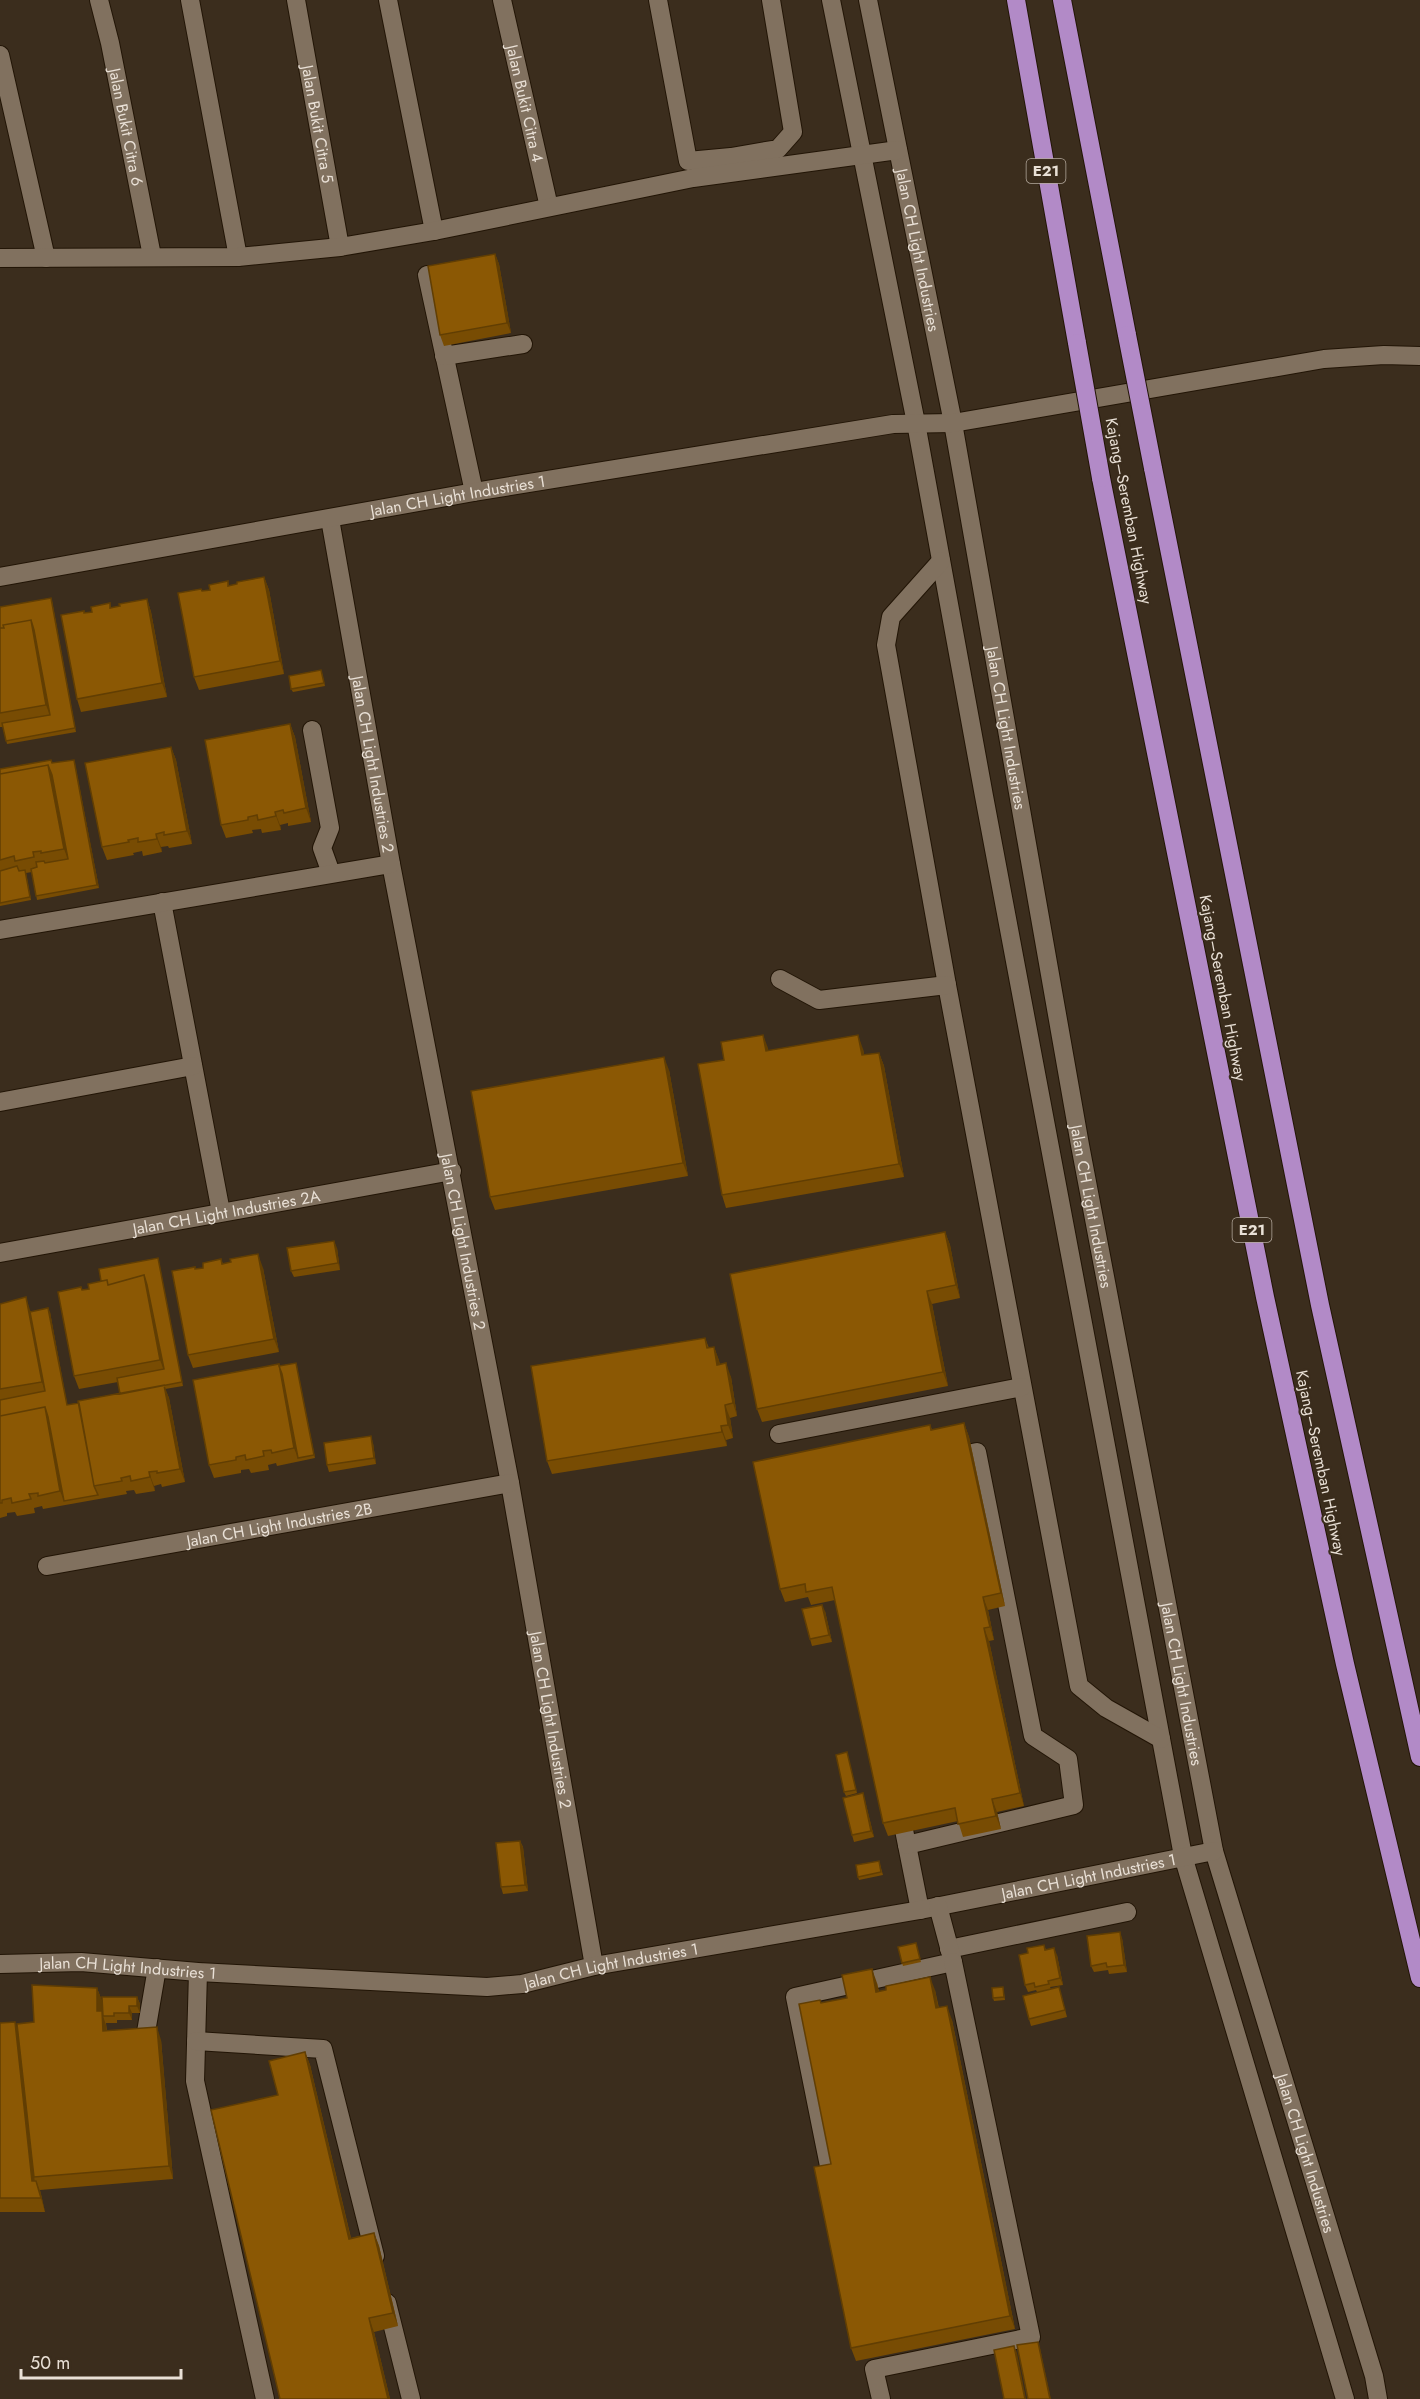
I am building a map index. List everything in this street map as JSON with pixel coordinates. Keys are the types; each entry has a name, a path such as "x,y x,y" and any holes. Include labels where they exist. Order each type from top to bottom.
{"highway":[{"name":"Kajang–Seremban Highway","path":"1016,0 1101,478 1265,1297 1345,1664 1420,1978"},
{"name":"Kajang–Seremban Highway","path":"1062,0 1320,1305 1420,1756"}],"street":[{"name":"Jalan Bukit Citra 6","path":"99,0 110,44 152,256"},
{"path":"190,0 238,257"},
{"name":"Jalan Bukit Citra 5","path":"296,0 340,247"},
{"path":"388,0 434,231"},
{"name":"Jalan Bukit Citra 4","path":"502,0 549,207"},
{"path":"658,0 691,169"},
{"path":"771,0 793,132 797,147 805,162"},
{"name":"Jalan CH Light Industries","path":"831,0 916,423 1183,1856 1344,2391"},
{"name":"Jalan CH Light Industries","path":"868,0 953,423 1078,1133 1214,1851 1374,2376 1378,2399"},
{"path":"0,55 46,258"},
{"path":"0,258 238,257 340,247 434,231 549,207 731,157 778,149 793,132"},
{"path":"691,169 805,162 898,150"},
{"path":"427,275 474,492"},
{"path":"444,356 523,344"},
{"name":"Jalan CH Light Industries 1","path":"0,577 474,492 893,424 953,423 1324,359 1384,355 1420,356"},
{"name":"Jalan CH Light Industries 2","path":"330,519 391,864 452,1171 510,1482 594,1966"},
{"name":"Jalan CH Light Industries","path":"941,561 891,617 885,645 946,985 1079,1686 1106,1708 1161,1740"},
{"path":"312,730 330,828 322,848 331,873"},
{"path":"0,930 391,864"},
{"path":"162,903 221,1212"},
{"path":"780,979 819,1000 946,985"},
{"path":"0,1102 193,1066"},
{"name":"Jalan CH Light Industries 2A","path":"0,1253 452,1171"},
{"path":"779,1434 1022,1387"},
{"path":"907,1845 1074,1805 1068,1759 1033,1736 976,1452 932,1461"},
{"name":"Jalan CH Light Industries 2B","path":"47,1566 510,1482"},
{"path":"897,1798 920,1910"},
{"name":"Jalan CH Light Industries 1","path":"0,1964 81,1962 198,1972 487,1987 522,1984 594,1966 920,1910 1214,1851"},
{"path":"881,2399 874,2369 1031,2337 951,1956 938,1906"},
{"path":"830,2171 795,1997 1127,1912"},
{"path":"146,2032 157,1968"},
{"path":"198,1972 195,2081 265,2399"},
{"path":"196,2041 323,2049 411,2399"},
{"path":"1344,2391 1374,2376"}],"building":[{"path":"495,254 507,323 440,335 428,266"},
{"path":"264,577 280,661 194,677 178,593 201,589 202,591 210,590 209,585 228,581 228,586"},
{"path":"51,598 75,728 6,741 2,723 50,715 31,620 3,625 4,628 0,628 0,607"},
{"path":"147,599 162,683 77,699 61,615 92,612 91,607 110,603 110,608"},
{"path":"31,620 46,705 0,713 0,628 4,628 3,625"},
{"path":"321,670 324,683 291,689 289,676"},
{"path":"290,724 306,808 284,813 283,810 275,812 276,816 258,820 257,815 248,817 248,820 221,825 205,740"},
{"path":"171,747 187,831 164,835 164,832 156,834 157,839 138,842 138,838 102,847 85,763"},
{"path":"51,760 52,763 74,760 97,885 36,896 31,869 37,867 36,862 44,861 45,863 68,859 52,775 48,765 0,774 0,769"},
{"path":"48,765 64,849 33,852 34,857 15,861 14,856 0,860 0,774"},
{"path":"17,866 19,871 25,870 30,897 0,903 0,871"},
{"path":"763,1035 766,1051 858,1035 862,1055 879,1053 899,1164 722,1195 698,1064 724,1060 721,1042"},
{"path":"664,1057 683,1163 490,1197 471,1091"},
{"path":"945,1232 956,1285 927,1291 943,1372 757,1409 730,1274"},
{"path":"334,1241 338,1263 291,1271 287,1248"},
{"path":"258,1254 274,1339 188,1355 172,1271 203,1268 203,1263 221,1259 222,1264 231,1262 230,1259"},
{"path":"158,1258 182,1382 120,1394 117,1378 164,1369 144,1275 108,1285 107,1280 101,1281 99,1269"},
{"path":"144,1275 160,1360 74,1376 58,1292 81,1287 82,1290 89,1289 88,1284 107,1280 108,1285"},
{"path":"26,1297 42,1382 0,1389 0,1304"},
{"path":"48,1308 67,1405 79,1403 94,1486 98,1495 64,1501 45,1407 0,1416 0,1400 45,1391 30,1312"},
{"path":"705,1338 707,1348 714,1347 717,1365 726,1363 733,1403 725,1405 728,1425 721,1426 722,1432 547,1461 531,1366"},
{"path":"296,1363 314,1455 298,1458 279,1366"},
{"path":"279,1364 294,1448 272,1453 271,1450 263,1451 264,1456 246,1460 245,1455 236,1457 236,1460 209,1465 193,1380"},
{"path":"164,1385 180,1469 149,1472 150,1477 131,1481 130,1476 121,1478 122,1481 94,1486 78,1401"},
{"path":"45,1407 60,1491 38,1496 38,1493 29,1494 31,1499 12,1503 11,1498 2,1500 0,1503 0,1416"},
{"path":"964,1423 1001,1593 983,1597 990,1627 984,1628 1020,1793 992,1799 996,1816 958,1824 955,1808 883,1823 832,1587 806,1592 805,1584 780,1589 753,1462 930,1425 931,1430"},
{"path":"371,1436 374,1458 327,1465 324,1443"},
{"path":"822,1605 829,1635 810,1639 802,1609"},
{"path":"847,1752 856,1790 844,1792 836,1755"},
{"path":"863,1793 871,1831 852,1835 843,1798"},
{"path":"520,1841 525,1885 501,1887 496,1843"},
{"path":"879,1861 881,1872 858,1877 856,1865"},
{"path":"1120,1932 1124,1965 1107,1967 1106,1963 1091,1966 1087,1936"},
{"path":"916,1943 920,1959 902,1963 898,1947"},
{"path":"1044,1945 1045,1950 1054,1948 1060,1978 1048,1981 1049,1984 1035,1987 1034,1983 1025,1985 1019,1955 1028,1953 1027,1948"},
{"path":"872,1969 876,1992 886,1990 886,1986 930,1977 936,2008 947,2006 1010,2316 851,2348 814,2167 831,2164 799,2004 847,1998 842,1975"},
{"path":"32,1985 97,1988 97,2011 102,2011 103,2031 157,2027 169,2166 34,2177 17,2024 34,2022"},
{"path":"1003,1987 1004,1997 993,1998 992,1988"},
{"path":"1059,1987 1065,2010 1029,2019 1023,1996"},
{"path":"102,1997 137,1997 137,2006 129,2006 129,2013 103,2016"},
{"path":"15,2022 32,2181 36,2181 41,2198 0,2198 0,2023"},
{"path":"305,2052 349,2239 374,2233 393,2313 369,2318 388,2399 280,2399 211,2110 278,2095 269,2061"},
{"path":"1038,2342 1050,2399 1028,2399 1017,2345"},
{"path":"1014,2346 1025,2399 1004,2399 994,2350"}]}
